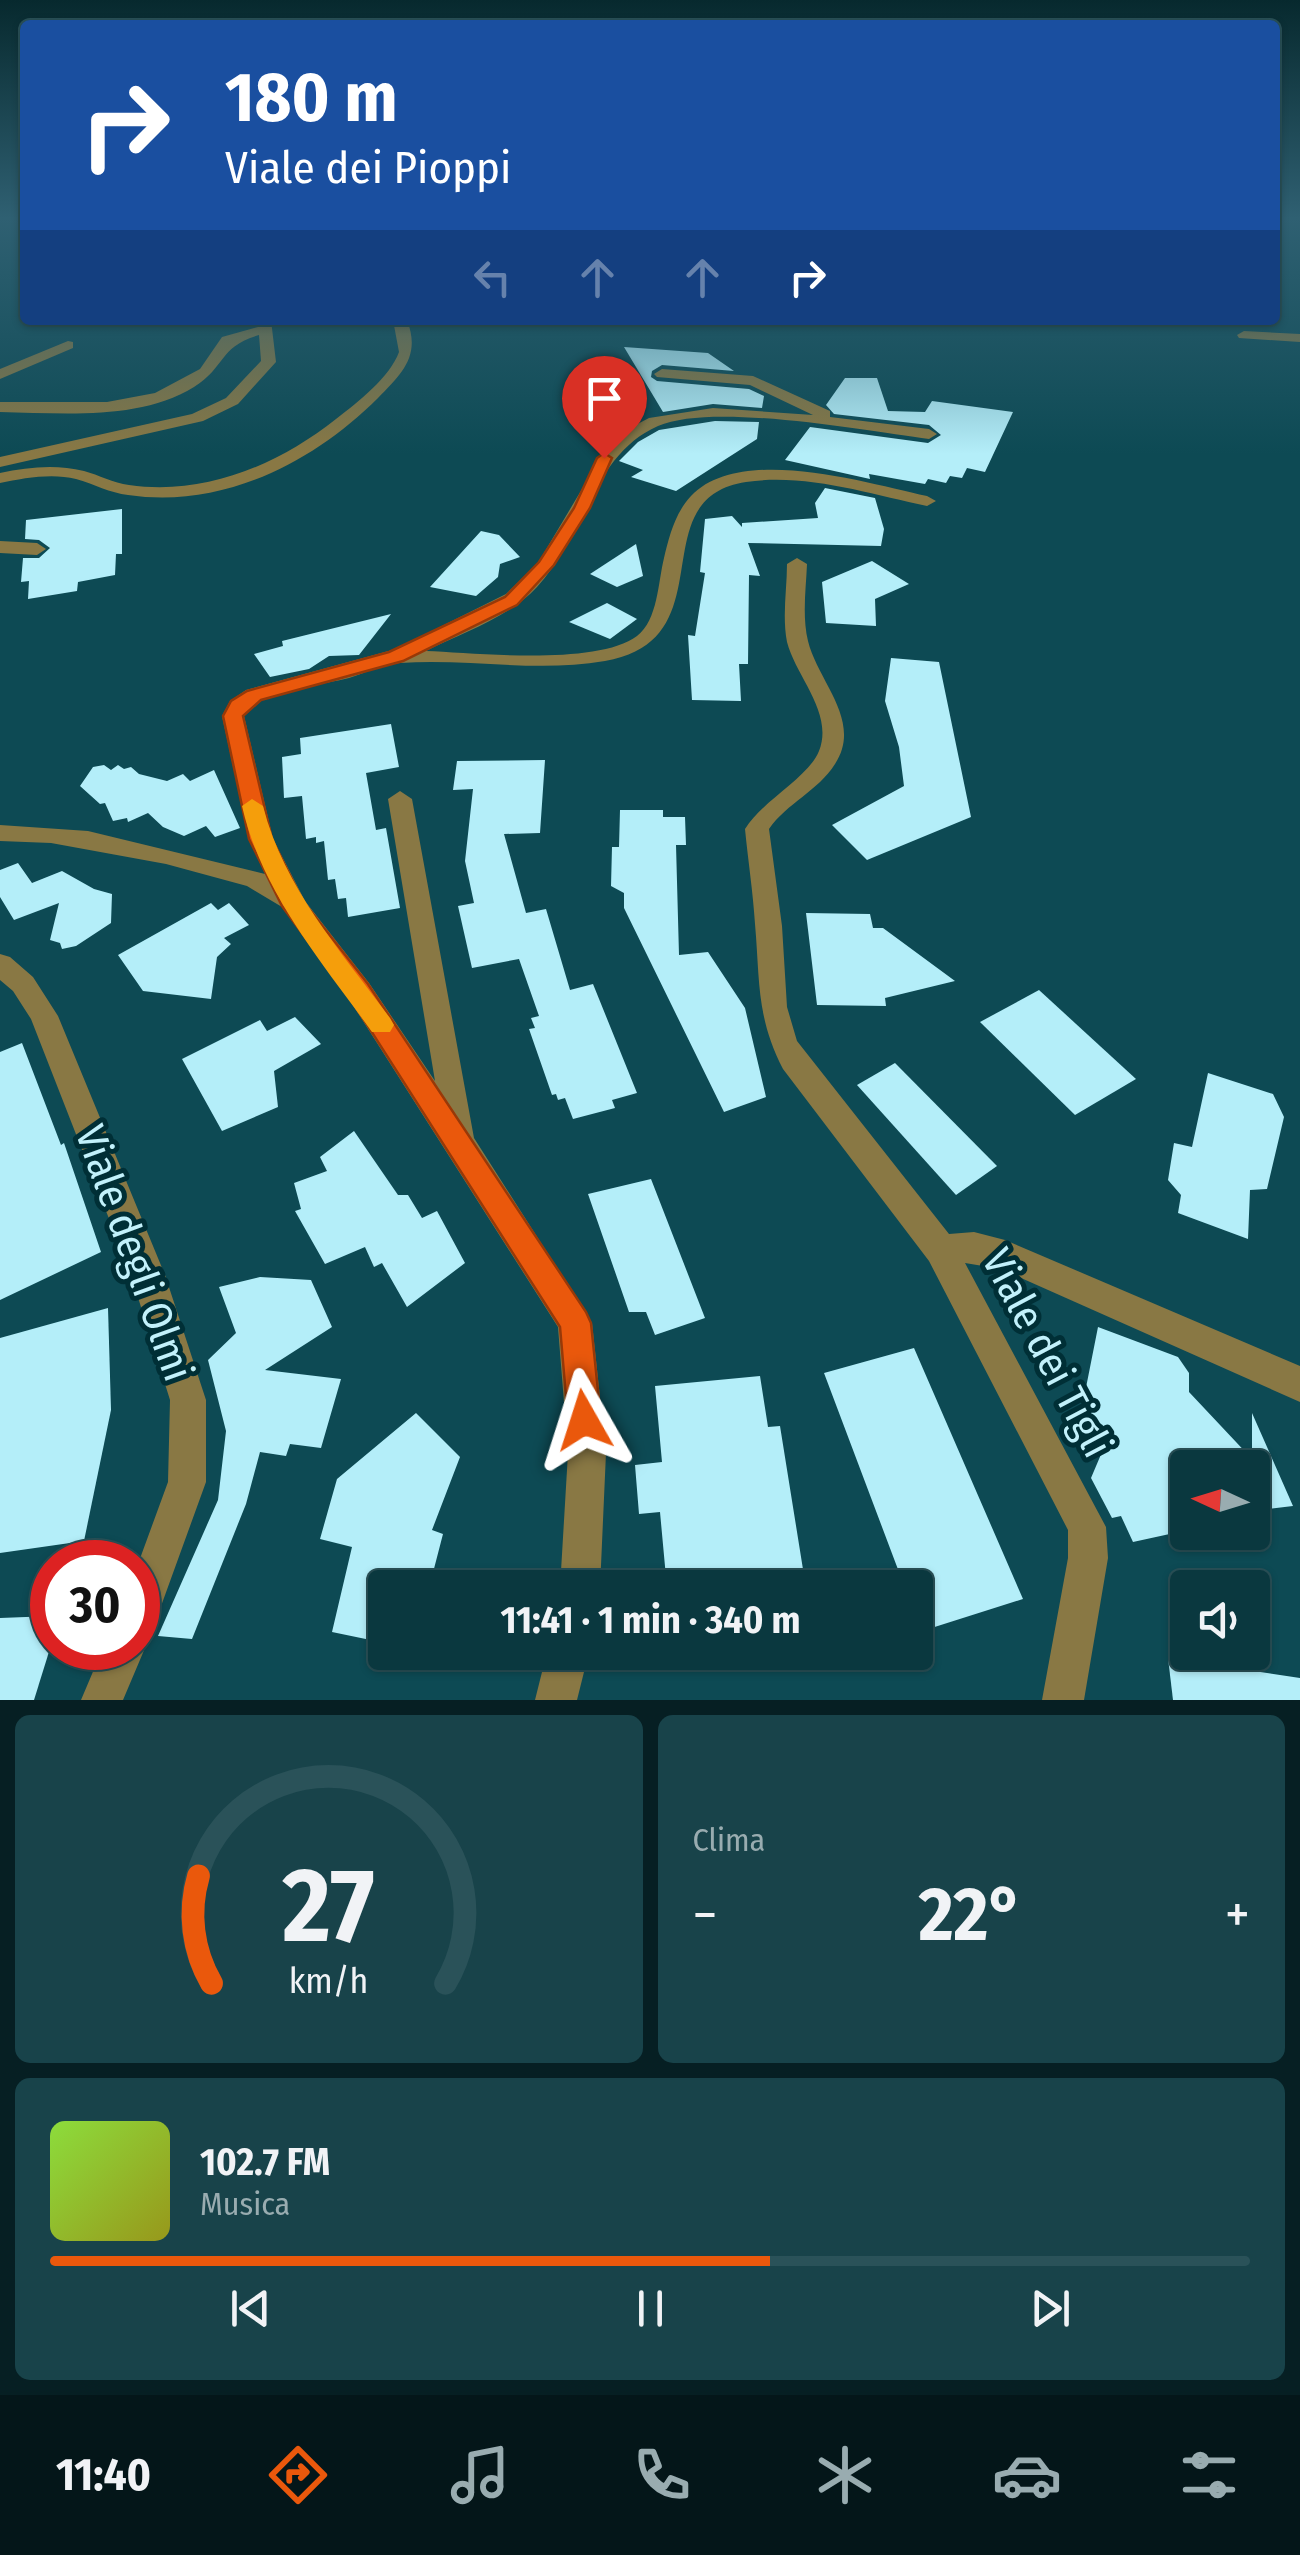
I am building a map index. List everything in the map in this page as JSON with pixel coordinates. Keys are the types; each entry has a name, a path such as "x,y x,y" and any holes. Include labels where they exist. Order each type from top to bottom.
{"street":[{"path":"0,407 109,408 180,388 209,370 227,340 262,325"},
{"path":"0,462 176,426 216,410 244,392 269,362 264,325"},
{"path":"0,478 71,473 142,491 209,485 274,465 335,432 406,359 408,339 402,325"},
{"path":"1244,334 1297,336"},
{"path":"0,374 68,345"},
{"path":"662,374 753,381 803,407 856,426"},
{"path":"581,1570 588,1453 575,1323 359,991 294,906 260,839 233,716 238,706 254,696 396,656 511,601 532,583 582,508 604,458 637,428 675,415 697,413 928,434"},
{"path":"396,656 571,658 634,646 650,636 660,621 684,524 693,507 710,490 734,479 788,477 927,501"},
{"path":"0,548 37,549"},
{"path":"797,564 798,644 834,733 831,750 820,769 764,816 757,829 776,1024 793,1062 941,1250"},
{"path":"400,799 462,1146"},
{"path":"0,833 56,834 255,880 276,890 294,906"},
{"name":"Viale degli Olmi","path":"0,964 23,984 44,1016 148,1275 188,1400 187,1482 160,1556"},
{"name":"Viale dei Tigli","path":"1063,1700 1088,1558 1087,1527 941,1250 974,1247 1005,1255 1300,1384"},
{"path":"102,1700 115,1670"},
{"path":"556,1700 564,1670"}],"building":[{"path":"624,347 708,353 734,371 662,365 652,371 651,377 657,381 749,389 764,396 762,408 713,404 663,412"},
{"path":"845,378 877,378 888,411 925,412 932,401 1013,412 985,472 967,468 962,478 950,476 946,483 928,479 925,484 869,474 870,479 785,460 810,427 928,443 941,435 929,425 834,414 826,405"},
{"path":"715,421 759,422 757,439 676,491 631,477 643,470 619,461 638,442 659,430"},
{"path":"825,488 875,498 884,529 881,546 748,543 760,576 749,575 748,664 739,664 741,701 692,700 688,635 695,636 705,573 700,572 705,519 732,516 742,527 742,523 818,518 815,503"},
{"path":"122,509 122,554 116,554 115,575 78,582 77,591 28,599 29,581 21,582 23,558 39,558 50,548 39,540 25,539 26,520"},
{"path":"481,531 499,535 520,557 500,564 498,577 476,596 430,587"},
{"path":"636,544 643,576 617,587 590,574"},
{"path":"872,561 909,584 875,599 876,626 826,623 822,582"},
{"path":"607,603 637,619 610,639 569,622"},
{"path":"391,614 359,655 329,656 309,669 270,677 254,654 283,646 282,641"},
{"path":"891,658 939,662 971,817 867,860 832,825 904,786 899,747 885,701"},
{"path":"391,724 399,767 366,773 376,830 386,828 400,908 348,917 346,898 338,899 335,879 328,880 324,841 316,843 316,837 306,839 302,796 284,798 282,757 301,754 300,738"},
{"path":"545,760 540,833 504,834 526,913 546,909 570,990 593,984 637,1093 612,1100 615,1108 573,1119 565,1098 558,1100 556,1094 552,1095 529,1029 535,1028 531,1018 539,1016 519,959 472,968 458,906 474,903 465,861 473,789 453,790 457,761"},
{"path":"104,765 111,770 118,765 124,769 131,767 139,774 167,781 183,774 190,781 214,770 240,828 215,837 206,826 184,836 163,827 148,813 128,822 127,818 113,821 105,803 100,804 80,786 93,767"},
{"path":"620,810 663,810 663,817 685,817 686,845 676,845 679,955 708,952 745,1008 766,1097 724,1112 624,908 624,893 611,886 612,847 619,847"},
{"path":"18,863 32,883 62,871 112,894 111,923 76,946 62,949 60,943 50,940 59,903 14,920 0,897 0,870"},
{"path":"211,903 218,910 229,903 249,925 224,938 231,944 217,957 211,999 143,991 118,955"},
{"path":"806,913 870,914 873,928 883,928 955,981 885,998 886,1006 817,1005"},
{"path":"1039,990 1136,1079 1075,1115 980,1022"},
{"path":"295,1017 321,1044 274,1071 278,1107 222,1131 182,1059 260,1020 267,1031"},
{"path":"22,1043 61,1145 64,1143 101,1252 0,1300 0,1052"},
{"path":"895,1063 997,1166 956,1195 857,1085"},
{"path":"1208,1073 1273,1094 1284,1117 1267,1189 1250,1190 1248,1239 1178,1213 1181,1195 1168,1180 1174,1143 1192,1147"},
{"path":"354,1131 398,1195 408,1195 422,1218 437,1211 465,1263 407,1307 382,1263 374,1267 365,1247 325,1264 295,1211 301,1209 294,1183 327,1171 320,1157"},
{"path":"651,1179 705,1318 655,1335 646,1312 629,1312 588,1194"},
{"path":"260,1277 311,1280 332,1327 265,1370 341,1379 321,1448 290,1444 286,1456 260,1452 246,1504 192,1639 160,1636 218,1500 226,1431 208,1360 236,1333 219,1287"},
{"path":"108,1308 111,1410 84,1540 30,1540 30,1549 0,1553 0,1338"},
{"path":"1098,1327 1178,1357 1189,1373 1189,1392 1244,1450 1170,1450 1170,1534 1133,1542 1121,1516 1112,1518 1091,1478 1102,1452 1076,1438"},
{"path":"914,1348 1023,1599 933,1628 933,1570 898,1570 824,1373"},
{"path":"760,1376 768,1427 780,1426 803,1570 665,1570 660,1512 639,1514 635,1465 662,1462 655,1386"},
{"path":"416,1413 460,1457 432,1530 443,1534 434,1570 368,1570 368,1639 332,1632 352,1547 320,1539 337,1479"},
{"path":"1252,1413 1268,1450 1252,1450"},
{"path":"1270,1454 1293,1506 1270,1509"},
{"path":"30,1617 30,1670 43,1670 34,1700 0,1700 0,1618"},
{"path":"1168,1658 1170,1670 1247,1670 1300,1678 1300,1700 1173,1700"}],"slow traffic":[{"path":"252,806 260,839 294,906 381,1025"}],"route":[{"path":"584,1420 575,1323 359,991 294,906 260,839 233,716 238,706 254,696 396,656 511,601 546,565 582,508 604,458"}]}
